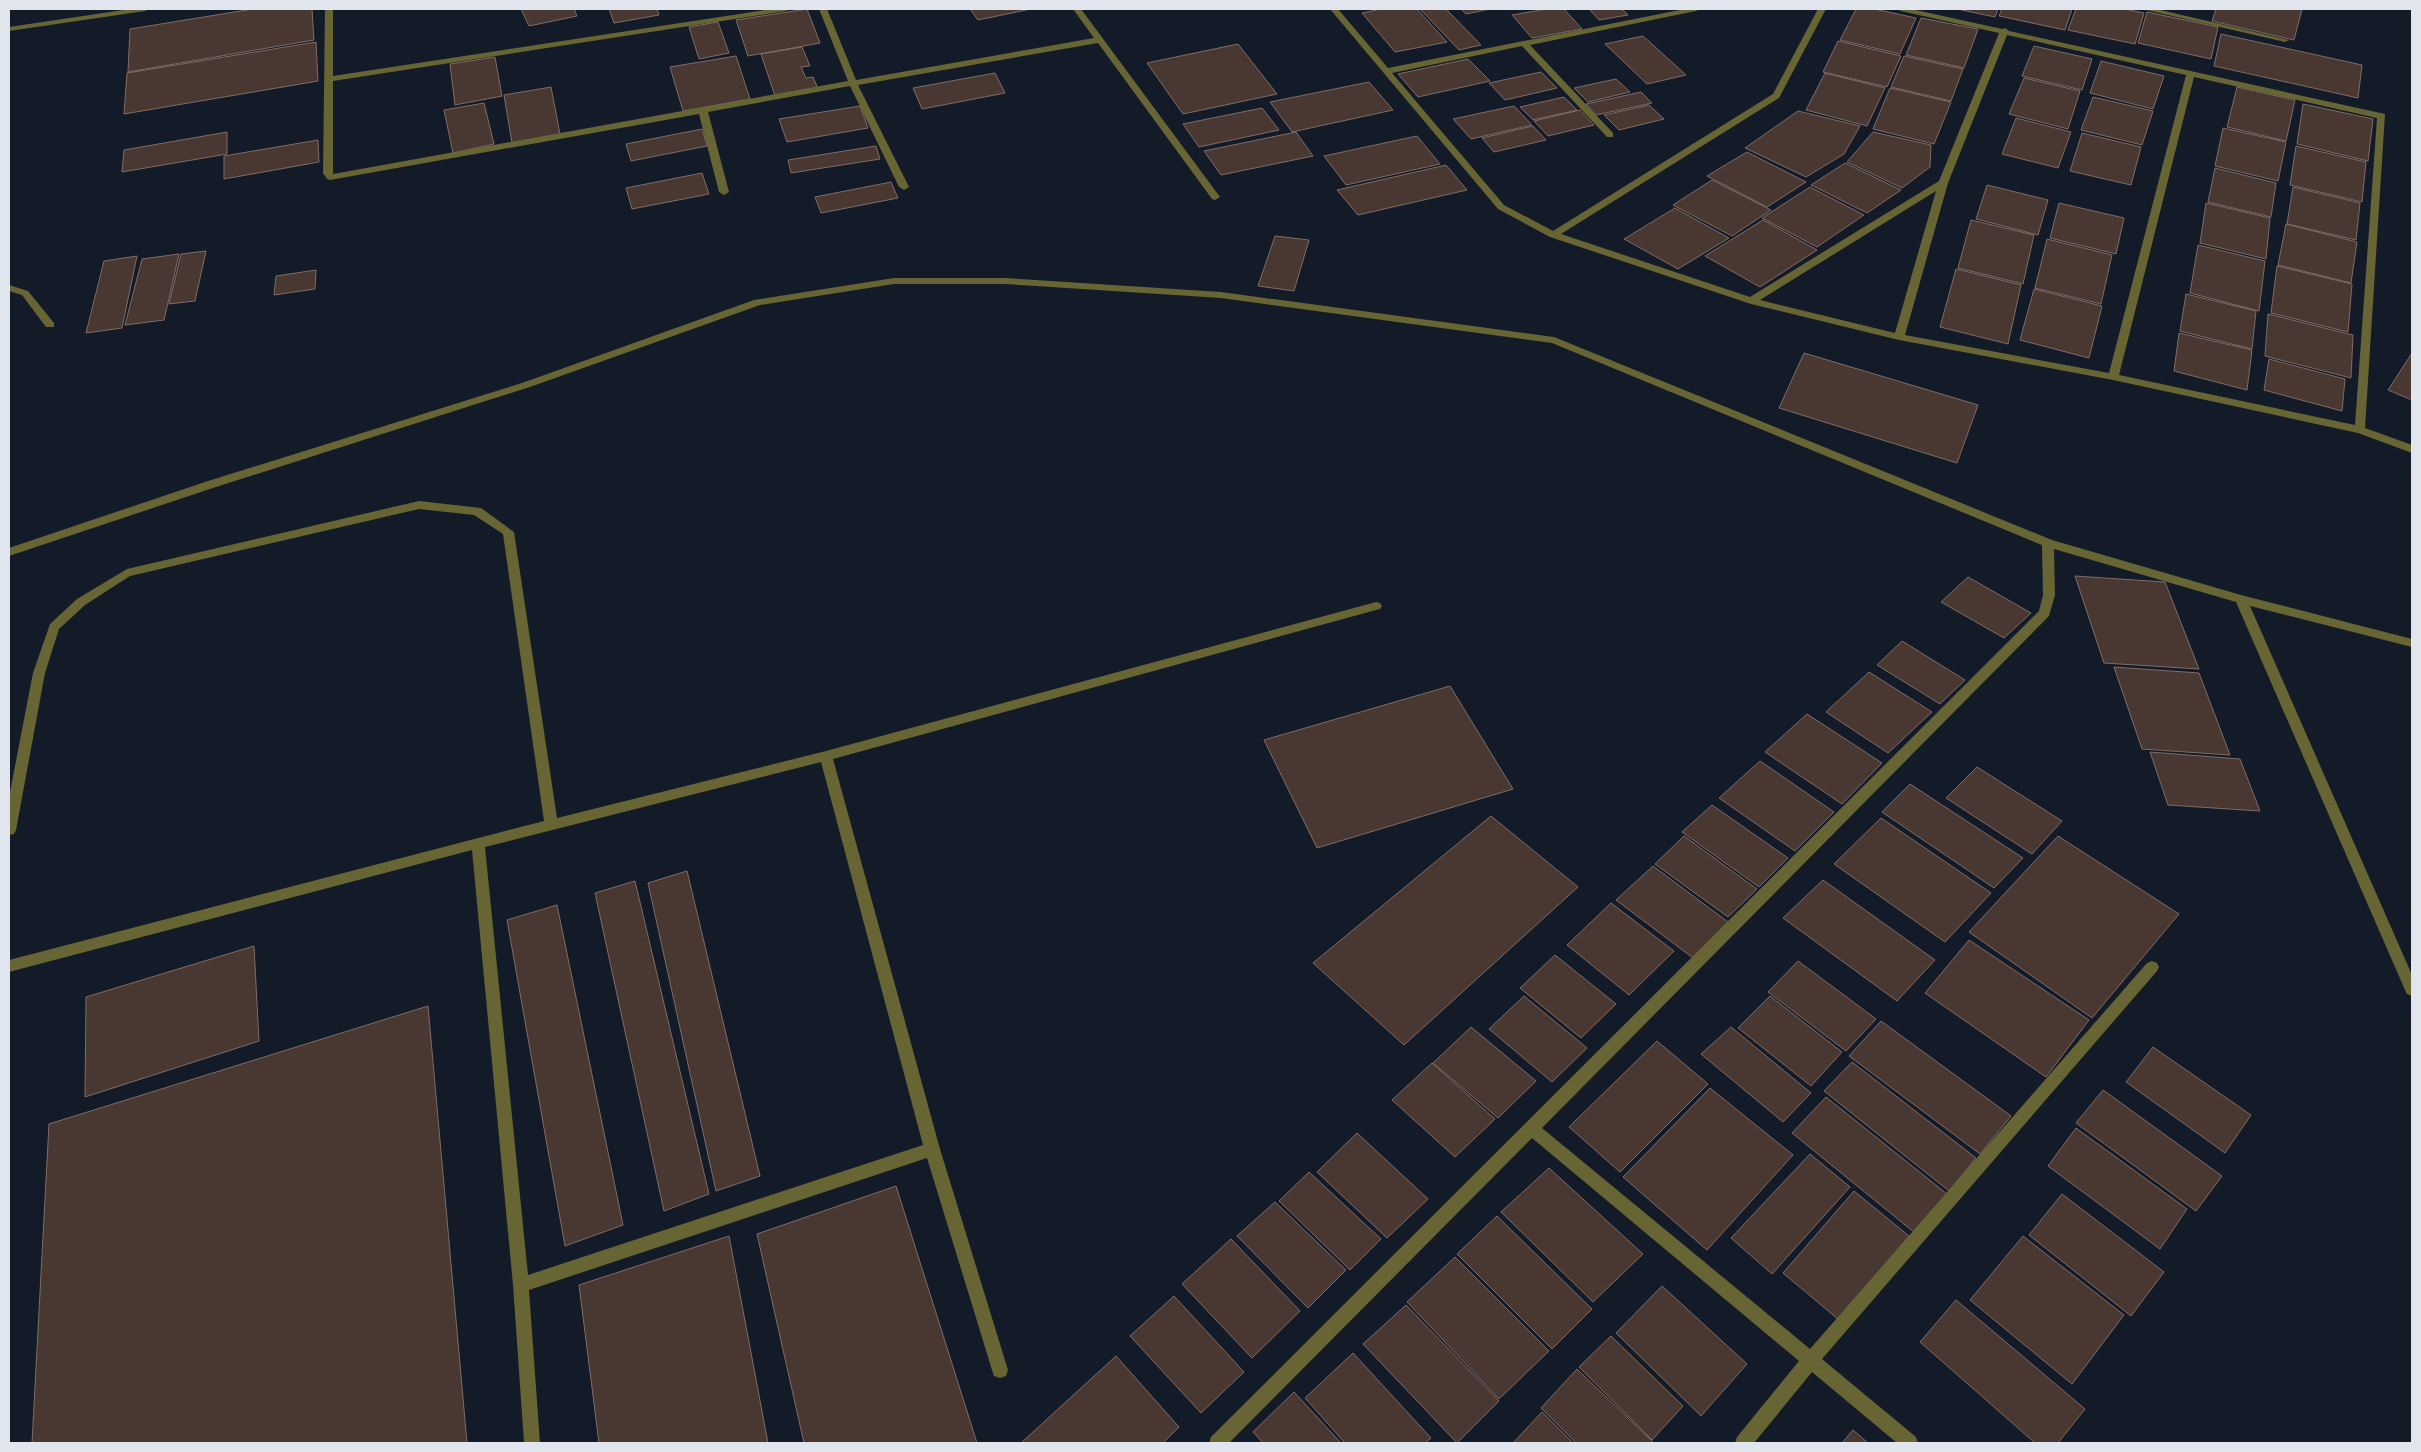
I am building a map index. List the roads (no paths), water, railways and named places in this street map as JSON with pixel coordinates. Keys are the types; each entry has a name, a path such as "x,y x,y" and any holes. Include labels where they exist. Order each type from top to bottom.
{"street":[{"path":"9,29 145,9"},
{"path":"329,9 328,173 330,177 1100,40"},
{"path":"328,79 786,9"},
{"path":"823,9 853,83 904,187"},
{"path":"1077,9 1215,197"},
{"path":"1334,9 1501,207 1553,234 1751,301 1899,337 2113,377 2360,430 2412,449"},
{"path":"1387,71 1696,9"},
{"path":"1553,234 1776,96 1822,9"},
{"path":"1901,9 2005,30 2382,116 2360,430"},
{"path":"2146,9 2164,11 2285,40"},
{"path":"1899,337 1942,183 2005,30"},
{"path":"1524,43 1610,135"},
{"path":"2113,377 2191,73"},
{"path":"703,111 724,192"},
{"path":"1751,301 1942,183"},
{"path":"9,552 212,484 526,384 758,302 894,281 1005,282 1221,295 1554,340 2048,543 2241,599 2412,643"},
{"path":"9,288 25,293 50,325"},
{"path":"9,830 39,673 54,627 81,602 127,573 419,505 477,511 508,532 551,824"},
{"path":"1217,1443 1532,1129 2044,613 2049,595 2048,543"},
{"path":"2241,599 2412,990"},
{"path":"9,966 551,824 826,756 1376,606"},
{"path":"826,756 932,1150 1000,1370"},
{"path":"478,843 521,1285 532,1443"},
{"path":"1743,1443 1810,1361 2152,967"},
{"path":"1532,1129 1910,1443"},
{"path":"521,1285 932,1150"}]}
